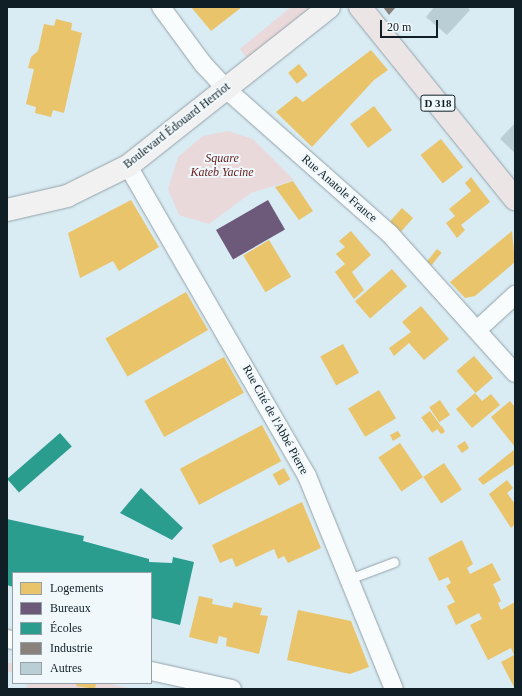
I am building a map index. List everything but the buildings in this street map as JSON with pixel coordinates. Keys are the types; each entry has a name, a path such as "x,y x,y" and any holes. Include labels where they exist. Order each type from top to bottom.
{"main road":[{"name":"Boulevard Édouard Herriot","path":"7,210 67,196 128,166 329,7"},
{"name":"D 318","path":"360,7 515,199"}],"street":[{"name":"Rue Anatole France","path":"161,7 203,64 226,89 389,233 515,373"},
{"name":"Rue Cité de l'Abbé Pierre","path":"128,166 287,438 350,579 394,689"},
{"path":"477,330 515,295"},
{"path":"152,671 232,689"}],"lane":[{"path":"350,579 394,562"}],"green space":[{"path":"291,7 309,8 247,58 240,49"},
{"name":"Square Kateb Yacine","path":"228,131 253,139 294,180 251,193 209,224 179,215 168,189 178,157 203,136"},
{"path":"10,662 12,663 12,671 10,672 5,667"},
{"path":"28,684 111,684 133,689 26,689"}]}
